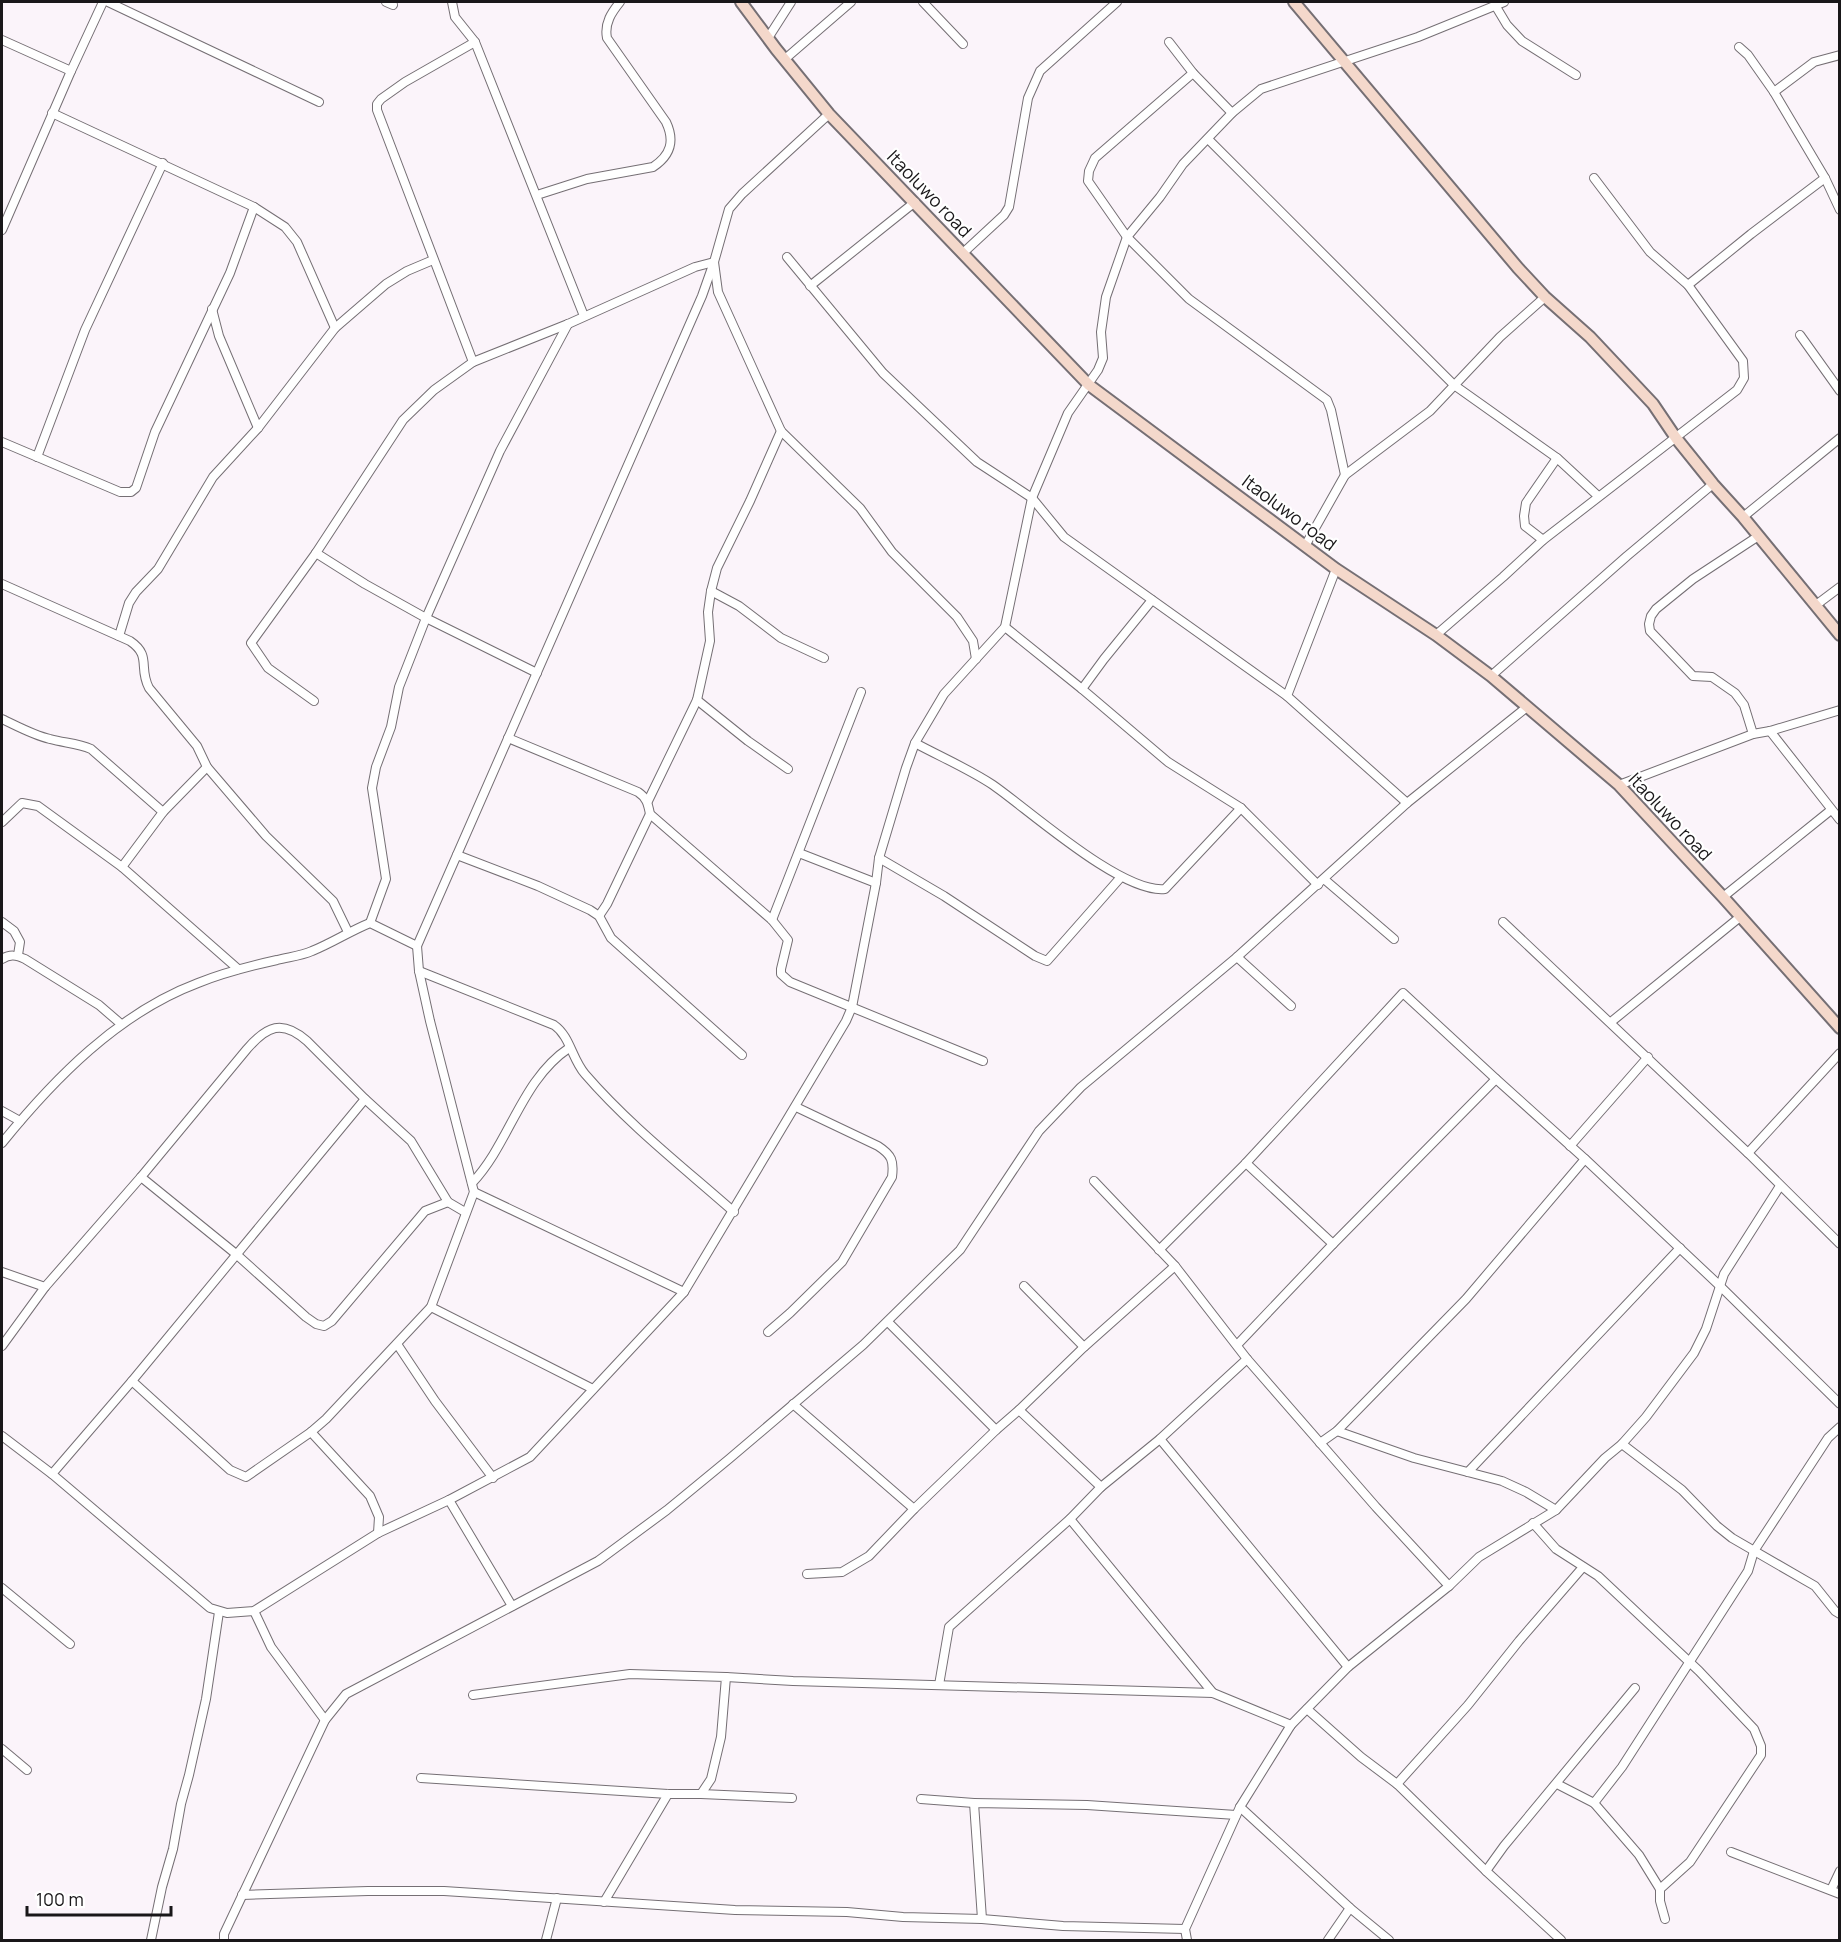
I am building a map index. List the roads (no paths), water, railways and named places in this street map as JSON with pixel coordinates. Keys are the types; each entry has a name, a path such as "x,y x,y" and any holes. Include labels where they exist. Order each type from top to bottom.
{"street":[{"path":"2,230 103,2"},
{"path":"108,2 319,102"},
{"path":"452,2 455,17 475,42 584,316"},
{"path":"537,195 587,179 653,167 661,162 671,143 671,133 666,122 607,38 605,30 620,2"},
{"name":"Itaoluwo road","path":"741,2 829,114 915,201 1089,385 1305,546 1436,635 1491,676 1618,785 1723,897 1839,1028"},
{"path":"768,38 791,2"},
{"path":"784,59 851,2"},
{"path":"923,2 963,44"},
{"path":"963,253 1004,215 1009,207 1028,98 1040,71 1117,2"},
{"path":"1294,2 1545,297 1609,357 1653,404 1676,438 1713,484 1743,517 1839,635"},
{"path":"2,1436 52,1474 210,1608 219,1612 254,1611 378,1533 493,1478 530,1457 684,1292 734,1212 846,1021 852,1007 879,858 906,768 915,743 944,694 1005,627 1032,498 1068,413 1089,385 1103,358 1101,332 1106,297 1127,237 1160,197 1183,164 1232,113 1261,88 1418,37 1489,5 1504,2"},
{"path":"1489,5 1522,41 1576,75"},
{"path":"2,40 71,71"},
{"path":"473,362 377,110 377,104 405,82 475,42"},
{"path":"1169,42 1193,73 1232,113"},
{"path":"1739,47 1748,55 1774,92 1825,178 1839,210"},
{"path":"1774,92 1814,62 1839,55"},
{"path":"1193,73 1095,158 1089,171 1088,181 1127,237 1189,299 1326,400 1331,410 1345,475"},
{"path":"52,113 254,207 285,227 297,243 335,328"},
{"path":"132,1381 230,1470 246,1477 326,1419 430,1307 474,1192 419,971 417,946 698,307 729,209 742,194 829,114"},
{"path":"1208,139 1454,385 1557,458 1598,496"},
{"path":"37,457 85,330 163,163"},
{"path":"1436,635 1543,540 1737,390 1744,378 1743,361 1688,285 1650,252 1594,178"},
{"path":"1688,285 1750,234 1825,178"},
{"path":"810,286 915,201"},
{"path":"2,442 120,492 131,492 136,488 155,432 230,273 254,207"},
{"path":"787,257 883,373 977,462 1032,498 1064,537 1287,696 1407,803"},
{"path":"119,636 129,603 136,592 158,569 213,477 258,428 335,328 386,284 407,271 433,260"},
{"path":"314,701 268,668 251,643 316,553 403,420 434,390 473,362 568,324 695,267 714,262"},
{"path":"714,262 718,292 781,431 860,508 892,552 957,617 973,640 976,659"},
{"path":"1305,546 1345,475 1430,411 1500,337 1545,297"},
{"path":"212,309 219,336 258,428"},
{"path":"370,924 386,879 372,788 373,778 391,727 399,687 426,618 500,451 568,324"},
{"path":"1800,335 1839,391"},
{"path":"599,916 608,903 650,814 648,801 697,700 710,641 708,612 717,568 781,431"},
{"path":"1743,517 1839,438"},
{"path":"1543,540 1525,526 1524,510 1526,503 1557,458"},
{"path":"1491,676 1713,484"},
{"path":"1753,734 1744,705 1735,693 1712,677 1694,676 1650,631 1649,624 1656,609 1693,579 1757,537"},
{"path":"316,553 426,618 537,673"},
{"path":"1287,696 1336,568"},
{"path":"2,584 119,636 140,648 143,655 143,678 148,688 197,746 207,767 266,836 333,901 348,932"},
{"path":"1816,605 1839,587"},
{"path":"711,591 739,606 782,638 824,658"},
{"path":"1082,689 1152,600"},
{"path":"1005,627 1168,762 1241,808 1321,882 1394,939"},
{"path":"772,920 861,692"},
{"path":"697,700 748,741 788,769"},
{"path":"224,1941 224,1934 325,1720 346,1694 598,1561 675,1503 863,1345 960,1250 1039,1131 1081,1087 1237,957 1407,803 1527,707"},
{"path":"1618,785 1753,734 1839,710"},
{"path":"2,719 51,740 79,743 92,749 163,812"},
{"path":"1770,731 1839,820"},
{"path":"508,738 638,792 648,801"},
{"path":"915,743 991,784 1062,838 1121,877 1157,890 1165,889 1241,808"},
{"path":"122,867 163,812 207,767"},
{"path":"2,822 22,803 38,806 122,867 238,969"},
{"path":"1723,897 1831,810"},
{"path":"650,814 772,920 788,940 781,969 781,974 785,979 983,1061"},
{"path":"799,853 876,883"},
{"path":"457,855 538,886 599,916 611,938 742,1055"},
{"path":"879,858 944,896 1035,956 1047,961 1121,877"},
{"path":"1611,1022 1740,916"},
{"path":"2,922 14,931 20,942 18,955"},
{"path":"1503,922 1748,1152 1839,1244"},
{"path":"2,1143 69,1069 121,1024 196,983 238,969 311,952 348,932 370,924 417,946"},
{"path":"2,959 9,955 18,955 99,1005 121,1024"},
{"path":"1237,957 1291,1006"},
{"path":"419,971 554,1024 562,1031 583,1072 624,1114 734,1212"},
{"path":"1159,1250 1246,1163 1403,993 1680,1248 1839,1404"},
{"path":"2,1346 45,1287 141,1177 258,1036 272,1028 285,1027 297,1032 411,1142 448,1202 465,1212"},
{"path":"472,1183 483,1171 529,1091 556,1057 569,1048"},
{"path":"1748,1152 1839,1053"},
{"path":"1570,1146 1648,1057"},
{"path":"1237,1345 1496,1079"},
{"path":"52,1474 132,1381 365,1099"},
{"path":"768,1332 842,1262 892,1177 894,1163 889,1153 878,1146 796,1107"},
{"path":"2,1111 20,1121"},
{"path":"1320,1443 1337,1431 1466,1299 1585,1159"},
{"path":"1246,1163 1333,1244"},
{"path":"141,1177 236,1254 306,1317 324,1326 332,1322 425,1211 448,1202"},
{"path":"1094,1181 1175,1266 1247,1359 1449,1586"},
{"path":"1187,1941 1185,1929 1238,1811 1291,1725 1348,1667 1449,1586 1479,1557 1556,1510 1605,1458 1622,1444 1646,1417 1694,1353 1706,1329 1724,1274 1780,1186"},
{"path":"474,1192 684,1292"},
{"path":"1468,1472 1680,1248"},
{"path":"807,1574 842,1572 869,1556 996,1430 1175,1266"},
{"path":"2,1272 45,1287"},
{"path":"1024,1286 1084,1347"},
{"path":"430,1307 593,1389"},
{"path":"888,1322 996,1430"},
{"path":"398,1344 435,1401 493,1478"},
{"path":"939,1685 949,1627 1070,1519 1101,1487 1160,1439 1247,1359"},
{"path":"793,1404 914,1509"},
{"path":"1019,1410 1101,1487"},
{"path":"1594,1803 1622,1767 1748,1571 1754,1551 1828,1438 1839,1427"},
{"path":"1337,1431 1414,1458 1502,1481 1556,1510"},
{"path":"311,1432 370,1496 379,1517 378,1533"},
{"path":"1160,1439 1348,1667"},
{"path":"1622,1444 1682,1490 1732,1538 1815,1586 1839,1614"},
{"path":"449,1500 512,1606"},
{"path":"1070,1519 1214,1693"},
{"path":"1533,1523 1556,1548 1598,1576 1699,1671 1754,1729 1761,1746 1761,1755 1690,1862 1660,1889"},
{"path":"1397,1784 1468,1705 1583,1567"},
{"path":"2,1588 70,1644"},
{"path":"254,1611 271,1647 325,1720"},
{"path":"151,1941 206,1699 219,1612"},
{"path":"473,1695 630,1674 1214,1693 1291,1725"},
{"path":"701,1794 711,1779 721,1737 726,1677"},
{"path":"1486,1871 1504,1846 1635,1688"},
{"path":"1307,1709 1361,1757 1397,1784 1561,1941"},
{"path":"2,1749 27,1770"},
{"path":"421,1778 668,1794 792,1798"},
{"path":"1557,1784 1594,1803 1639,1856 1660,1889 1660,1901 1665,1918"},
{"path":"604,1902 668,1794"},
{"path":"921,1799 974,1803 1238,1811 1389,1941"},
{"path":"974,1803 982,1919"},
{"path":"1731,1852 1839,1894"},
{"path":"1831,1890 1839,1871"},
{"path":"242,1895 444,1891 735,1910 847,1912 1063,1926 1185,1929"},
{"path":"546,1941 557,1898"},
{"path":"1328,1941 1350,1908"}]}
